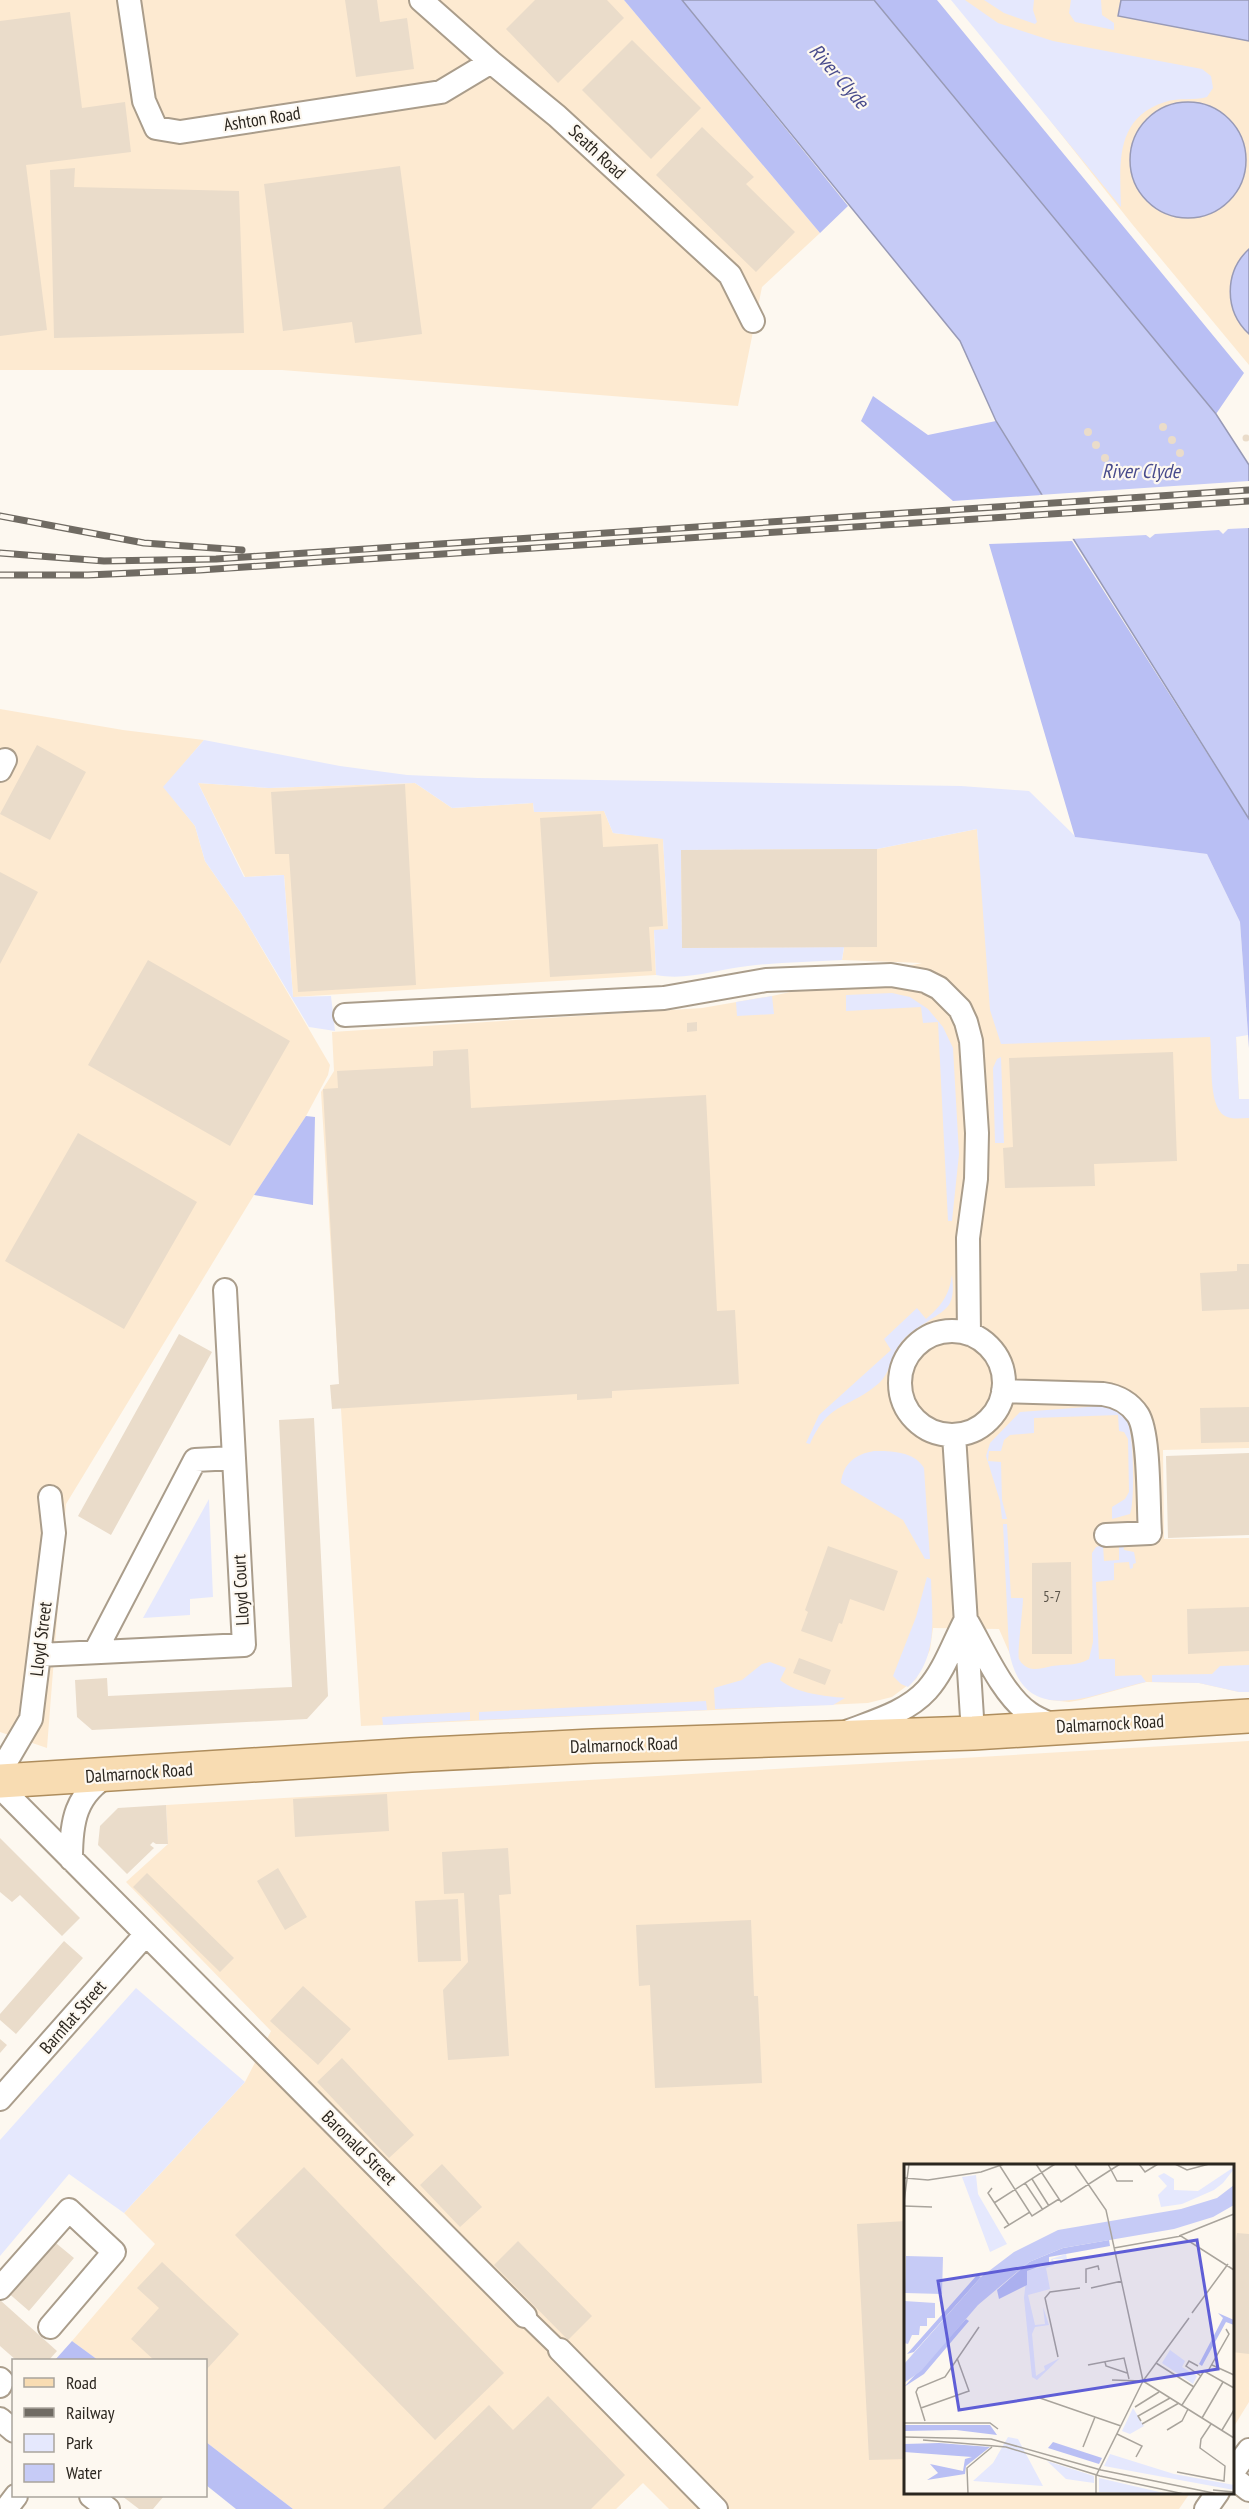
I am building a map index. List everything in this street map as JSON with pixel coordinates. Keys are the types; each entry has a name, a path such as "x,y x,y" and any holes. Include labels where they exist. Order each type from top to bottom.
{"main road":[{"name":"Dalmarnock Road","path":"0,1781 593,1746 973,1733 1249,1716"}],"street":[{"name":"Ashton Road","path":"129,0 144,100 156,128 180,132 441,92 491,62"},
{"name":"Seath Road","path":"421,0 557,116 730,275 753,321"},
{"path":"345,1016 664,998 766,980 891,975 908,976 932,984 950,997 960,1009 971,1041 977,1133 976,1179 969,1238 969,1334"},
{"name":"Lloyd Court","path":"39,1655 244,1645 225,1290"},
{"path":"954,1331 969,1334 984,1343 996,1356 1002,1373 1003,1391 997,1408 986,1422 971,1431 954,1435 932,1431 914,1419 902,1400 901,1371 906,1358 915,1346 926,1338 954,1331"},
{"path":"1003,1391 1103,1394 1118,1398 1137,1414 1144,1431 1150,1533 1106,1535"},
{"path":"954,1435 973,1733"},
{"path":"95,1652 195,1460 234,1458"},
{"name":"Lloyd Street","path":"0,1772 31,1719 54,1533 50,1497"},
{"path":"965,1620 996,1673 1018,1703 1027,1712 1057,1727"},
{"path":"832,1738 900,1710 918,1699 938,1674 965,1620"},
{"path":"71,1859 71,1838 78,1809 89,1789 110,1774"},
{"name":"Baronald Street","path":"0,1787 716,2509"},
{"name":"Barnflat Street","path":"0,2099 146,1934"},
{"path":"0,2288 69,2210 114,2252 50,2327"},
{"path":"0,2420 12,2429"},
{"path":"1234,2473 1249,2450"},
{"path":"1234,2476 1249,2490"},
{"path":"1206,2509 1217,2494"},
{"path":"6,2509 15,2497"},
{"path":"92,2497 108,2509"}],"shaded area":[{"path":"0,0 624,0 820,233 762,287 738,406 282,370 0,370"},
{"path":"624,0 682,0 848,206 820,233"},
{"path":"874,0 937,0 1244,373 1216,414"},
{"path":"955,0 1249,0 1249,365 1132,224"},
{"path":"873,396 928,435 996,421 1042,495 953,501 861,421"},
{"path":"1072,541 1249,819 1249,1048 1240,922 1207,854 1075,837 989,544"},
{"path":"0,709 123,730 204,740 164,787 195,826 205,861 241,913 330,1065 328,1075 306,1116 254,1195 66,1504 47,1748 0,1732"},
{"path":"198,783 269,788 415,783 452,808 533,803 534,812 604,811 613,833 663,838 668,929 654,931 656,975 293,997 284,875 245,877"},
{"path":"977,829 978,841 1236,1036 1239,1099 1249,1099 1249,1448 1163,1450 1164,1539 1249,1538 1249,1692 1199,1683 1146,1682 1081,1700 1069,1702 1050,1700 1036,1695 1023,1684 999,1629 933,1628 930,1650 916,1679 892,1697 868,1703 361,1726 321,1092 334,1071 332,1032 702,1008 772,996 922,963 842,960 844,948 682,948 681,850 877,849"},
{"path":"306,1116 315,1117 313,1205 254,1195"},
{"path":"1249,1741 1249,2402 1234,2426 1234,2164 904,2164 904,2494 1189,2494 1179,2509 669,2509 643,2483 616,2509 293,2509 207,2443 207,2359 97,2359 72,2341 155,2244 124,2213 245,2082 271,2031 126,1882 168,1844 166,1805"},
{"path":"72,2341 97,2359 56,2359"},
{"path":"207,2443 293,2509 236,2509 207,2486"}],"green space":[{"path":"951,0 965,0 998,23 1053,41 1202,69 1211,76 1213,88 1207,97 1165,102 1148,109 1136,119 1123,145 1120,175 1121,207"},
{"path":"984,0 1034,0 1033,10 1037,22 1035,24 1004,13"},
{"path":"1071,0 1101,0 1102,15 1114,23 1114,30 1075,22 1069,13"},
{"path":"204,740 340,766 407,775 961,786 1029,791 1076,837 1207,854 1240,922 1248,1035 1236,1037 1239,1099 1249,1099 1249,1118 1231,1118 1219,1111 1213,1092 1210,1037 1001,1044 990,1010 977,829 877,849 681,850 682,948 844,947 842,960 736,967 680,977 656,975 654,930 668,929 663,839 613,833 604,811 534,812 533,803 452,808 415,783 269,788 198,783 244,877 284,875 293,997 331,996 335,1031 309,1027 241,913 205,861 195,826 163,787"},
{"path":"892,993 910,997 928,1009 943,1027 953,1048 959,1154 952,1221 948,1221 938,1022 923,1023 921,1007 846,1011 846,995"},
{"path":"772,996 774,1014 737,1016 736,1002"},
{"path":"1001,1057 1004,1143 995,1143 993,1068 997,1059"},
{"path":"952,1275 952,1296 947,1308 908,1335 899,1345 883,1379 867,1392 832,1413 824,1420 810,1444 806,1443 819,1415 891,1350 884,1339 917,1308 926,1319 936,1310 944,1300"},
{"path":"1100,1406 1119,1412 1127,1421 1129,1428 1133,1468 1133,1496 1130,1514 1112,1519 1112,1507 1125,1499 1129,1492 1128,1439 1124,1432 1119,1431 1118,1415 1034,1418 1034,1433 1010,1435 1004,1440 1001,1451 989,1451 988,1461 1001,1462 1002,1500 1007,1519 1002,1519 1000,1501 986,1456 990,1443 1020,1412"},
{"path":"874,1451 908,1455 920,1462 924,1468 930,1559 925,1559 903,1520 841,1483 844,1470 856,1457"},
{"path":"209,1499 213,1597 190,1599 190,1615 143,1618"},
{"path":"1003,1524 1007,1524 1011,1598 1023,1598 1019,1655 1021,1663 1036,1669 1076,1664 1089,1659 1093,1642 1092,1553 1096,1547 1103,1545 1104,1561 1119,1560 1119,1544 1123,1543 1124,1550 1134,1552 1136,1563 1133,1564 1133,1568 1130,1569 1129,1562 1114,1563 1114,1580 1096,1582 1099,1659 1115,1659 1115,1676 1141,1675 1146,1682 1064,1701 1045,1699 1030,1691 1017,1676 1009,1651"},
{"path":"927,1577 931,1579 932,1608 929,1650 918,1676 908,1687 893,1676 916,1617"},
{"path":"770,1662 786,1668 780,1680 787,1685 811,1694 845,1698 833,1705 715,1709 714,1688 742,1680 762,1664"},
{"path":"1249,1665 1249,1692 1199,1683 1152,1682 1152,1675 1212,1674 1220,1666"},
{"path":"706,1701 707,1710 479,1720 479,1712"},
{"path":"470,1712 470,1720 383,1725 382,1717"},
{"path":"136,1988 245,2082 124,2213 69,2174 0,2256 0,2140"}],"water":[{"name":"River Clyde","path":"682,0 874,0 1216,414 1249,465 1249,819 1069,532 1042,495 996,421 960,341"},
{"path":"1121,0 1249,0 1249,41 1118,16"},
{"path":"1188,102 1210,107 1229,119 1241,138 1246,160 1241,182 1229,201 1210,213 1188,218 1166,213 1147,201 1135,182 1130,160 1135,138 1147,119 1166,107"},
{"path":"1249,249 1249,334 1235,314 1230,292 1235,269"}],"pier":[{"path":"1249,481 1249,528 1228,529 1223,534 1219,530 1155,534 1150,538 1146,535 1070,539 1039,495"}],"building":[{"path":"345,0 377,0 380,22 407,18 414,69 356,77"},
{"path":"535,0 607,0 624,18 558,83 506,29"},
{"path":"70,12 82,108 125,102 131,152 26,165 47,330 0,336 0,21"},
{"path":"632,40 701,108 651,159 582,90"},
{"path":"702,127 754,177 746,184 795,232 756,272 656,175"},
{"path":"400,166 422,334 355,343 352,322 283,331 264,184"},
{"path":"75,168 74,187 239,191 244,333 54,338 50,170"},
{"path":"1163,423 1167,427 1163,431 1159,427"},
{"path":"1088,428 1092,432 1088,436 1084,432"},
{"path":"1246,434 1250,438 1246,442 1242,438"},
{"path":"1172,436 1176,440 1172,444 1168,440"},
{"path":"1096,441 1100,445 1096,449 1092,445"},
{"path":"1180,449 1184,453 1180,457 1176,453"},
{"path":"1105,454 1109,458 1105,462 1101,458"},
{"path":"37,745 86,772 50,840 0,814"},
{"path":"405,784 416,985 298,992 289,854 275,854 271,792"},
{"path":"601,814 603,847 658,844 663,926 649,927 652,971 550,977 540,818"},
{"path":"877,849 877,947 682,948 681,850"},
{"path":"0,872 38,892 0,964"},
{"path":"148,960 290,1041 230,1146 88,1065"},
{"path":"697,1022 697,1031 687,1032 687,1023"},
{"path":"468,1049 471,1108 706,1095 717,1311 735,1310 739,1384 612,1391 612,1398 577,1400 577,1394 332,1409 330,1385 339,1384 323,1089 338,1088 337,1071 433,1066 433,1051"},
{"path":"1173,1052 1177,1161 1094,1164 1095,1186 1005,1188 1003,1148 1013,1147 1009,1058"},
{"path":"78,1133 197,1202 124,1329 5,1261"},
{"path":"1237,1264 1249,1264 1249,1309 1202,1311 1200,1273 1237,1271"},
{"path":"179,1334 212,1352 111,1535 78,1516"},
{"path":"1249,1407 1249,1442 1201,1443 1200,1408"},
{"path":"314,1418 328,1696 307,1719 92,1730 77,1717 75,1680 107,1678 108,1696 292,1687 279,1420"},
{"path":"1249,1453 1249,1535 1168,1538 1166,1456"},
{"path":"828,1546 898,1571 884,1611 850,1599 842,1624 839,1623 832,1642 801,1631 808,1612 805,1610"},
{"path":"1071,1562 1072,1654 1032,1654 1032,1563"},
{"path":"1249,1607 1249,1651 1188,1654 1187,1609"},
{"path":"799,1658 831,1670 825,1685 793,1673"},
{"path":"387,1794 389,1831 295,1837 293,1799"},
{"path":"166,1805 168,1844 153,1842 150,1845 154,1848 127,1874 98,1845 100,1826 118,1808"},
{"path":"0,1838 80,1918 62,1936 20,1895 12,1902 0,1892"},
{"path":"508,1848 511,1894 499,1895 509,2056 448,2060 443,1990 468,1962 464,1893 444,1894 442,1852"},
{"path":"278,1868 307,1917 285,1930 257,1881"},
{"path":"147,1873 234,1958 220,1972 133,1887"},
{"path":"458,1899 461,1961 418,1962 415,1901"},
{"path":"751,1920 754,1996 758,1996 762,2083 655,2088 650,1985 639,1986 636,1925"},
{"path":"64,1941 83,1958 16,2034 0,2020 0,2014"},
{"path":"303,1986 351,2029 318,2065 270,2021"},
{"path":"0,2039 7,2045 0,2053"},
{"path":"342,2058 414,2135 389,2158 317,2082"},
{"path":"442,2164 482,2207 460,2227 420,2185"},
{"path":"304,2167 504,2373 435,2440 235,2235"},
{"path":"904,2221 904,2459 869,2460 857,2224"},
{"path":"1237,2233 1249,2234 1249,2354 1234,2352 1234,2252"},
{"path":"51,2239 74,2258 29,2311 6,2291"},
{"path":"518,2241 592,2316 568,2340 494,2265"},
{"path":"162,2262 239,2334 207,2369 207,2359 153,2359 131,2339 159,2308 137,2288"},
{"path":"0,2300 57,2351 50,2359 15,2359 0,2346"},
{"path":"548,2396 625,2475 591,2509 383,2509 489,2405 513,2430"},
{"path":"123,2497 163,2497 153,2509 139,2509"}],"railway":[{"path":"0,553 104,561 216,559 1249,490"},
{"path":"0,575 88,575 200,570 1249,501"},
{"path":"0,516 144,543 242,550"}]}
